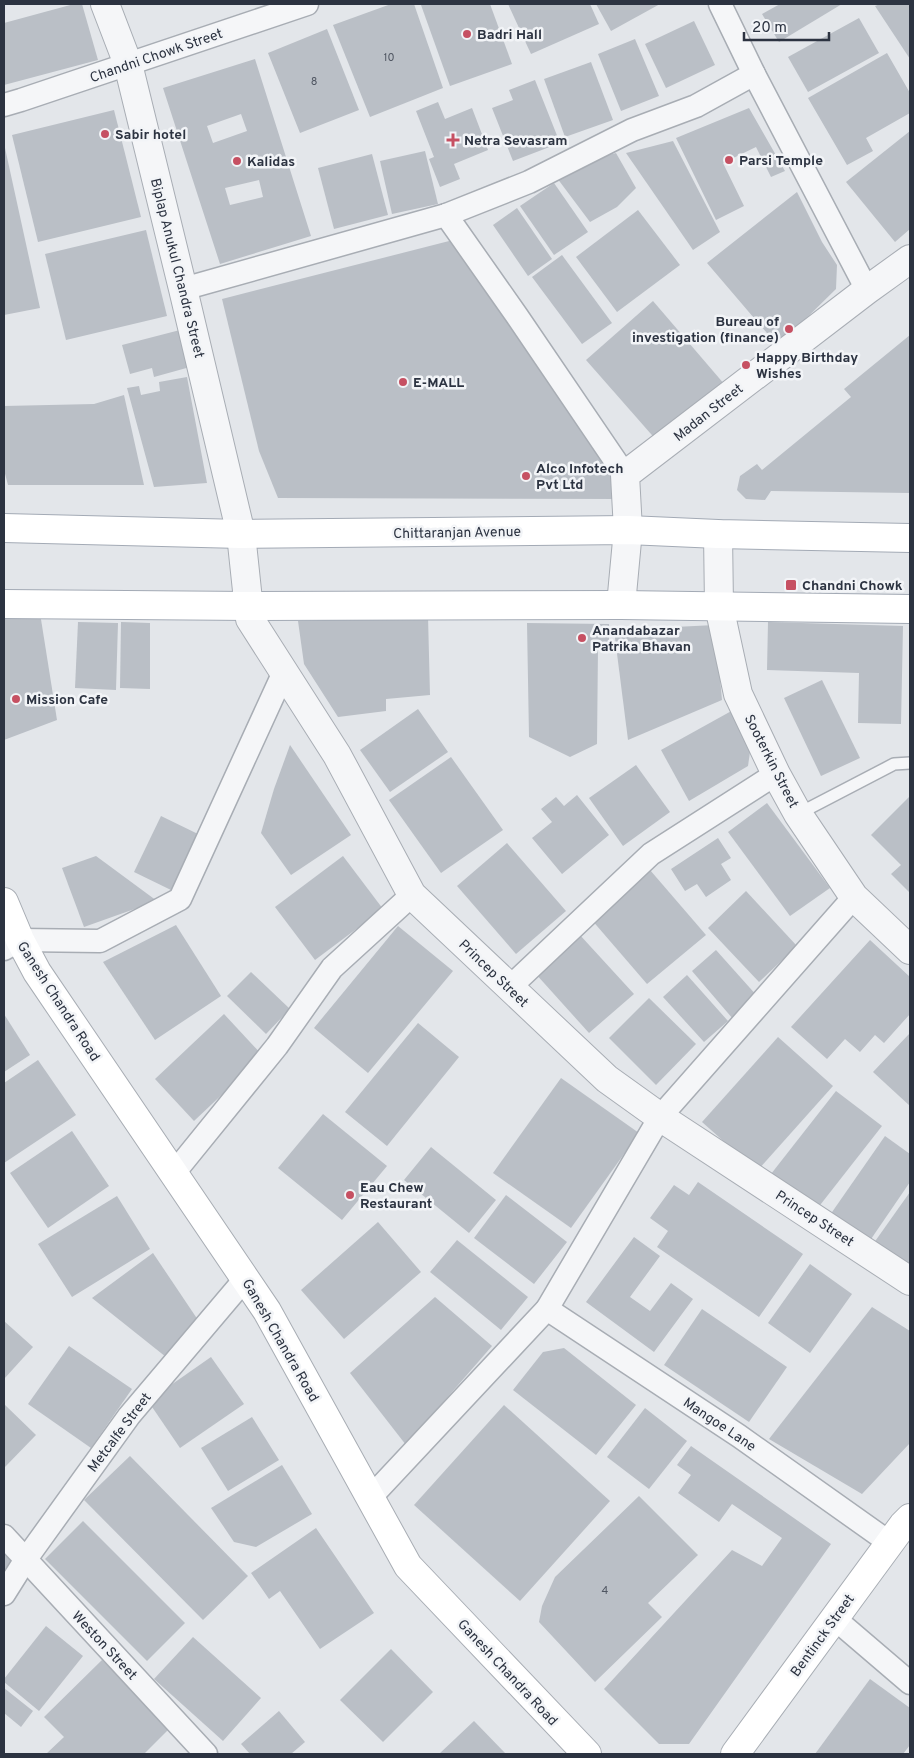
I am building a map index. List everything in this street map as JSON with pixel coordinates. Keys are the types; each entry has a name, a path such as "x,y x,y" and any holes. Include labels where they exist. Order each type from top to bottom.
{"main road":[{"name":"Chittaranjan Avenue","path":"4,528 241,534 628,530 910,538"},
{"path":"4,604 249,606 621,605 910,609"},
{"name":"Ganesh Chandra Road","path":"4,902 12,945 37,972 267,1311 408,1566 587,1754"},
{"name":"Bentinck Street","path":"735,1754 910,1518"}],"street":[{"name":"Chandni Chowk Street","path":"4,104 307,4"},
{"path":"720,4 754,74 867,290"},
{"name":"Biplap Anukul Chandra Street","path":"108,5 128,64 241,534"},
{"path":"183,289 446,215 529,182 632,130 696,106 754,74"},
{"path":"446,215 625,475 628,530 621,605"},
{"name":"Madan Street","path":"625,475 910,259"},
{"name":"Princep Street","path":"241,534 250,619 338,755 412,895 607,1079 660,1117 910,1281"},
{"name":"Sooterkin Street","path":"718,534 719,606 738,694 776,774 798,814 854,897 910,950"},
{"path":"12,945 100,941 180,900 284,672"},
{"path":"509,988 651,854 776,774"},
{"path":"174,1173 277,1046 332,968 412,895"},
{"path":"370,1498 547,1309 660,1117 854,897"},
{"name":"Metcalfe Street","path":"4,1594 26,1559 129,1416 245,1279"},
{"name":"Mangoe Lane","path":"547,1309 739,1436 890,1544"},
{"name":"Weston Street","path":"4,1536 206,1754"},
{"path":"834,1618 910,1683"}],"lane":[{"path":"798,814 894,764 910,763"}],"building":[{"path":"74,4 82,4 98,60 4,85 4,23"},
{"path":"391,4 414,4 443,88 370,117 333,25"},
{"name":"Badri Hall","path":"490,4 512,64 450,86 421,5"},
{"path":"508,4 590,4 599,24 531,54"},
{"path":"596,4 660,4 611,31"},
{"path":"780,4 842,4 779,42 762,14"},
{"path":"880,4 910,4 910,59 875,6"},
{"path":"859,18 879,53 808,92 788,57"},
{"path":"694,21 715,65 666,88 645,44"},
{"path":"327,29 359,110 300,133 268,53"},
{"path":"635,39 659,96 621,111 598,54"},
{"path":"887,53 910,93 910,113 866,138 873,151 847,165 808,98"},
{"name":"Kalidas","path":"255,59 311,236 220,264 163,88","holes":["241,114 247,131 213,143 207,126","259,180 263,197 230,205 225,188"]},
{"path":"591,62 613,120 565,137 544,79"},
{"path":"535,80 560,143 513,161 492,108 513,100 509,90"},
{"path":"438,102 445,119 472,108 488,150 454,164 460,179 440,187 429,159 434,157 416,111"},
{"path":"749,108 785,171 771,177 756,147 723,163 744,206 716,220 676,138"},
{"path":"114,110 141,217 38,242 12,135"},
{"path":"910,131 910,229 895,242 846,182"},
{"path":"673,141 720,232 693,250 626,153"},
{"path":"4,149 40,308 4,315"},
{"path":"425,151 438,204 392,214 380,161"},
{"path":"616,153 636,188 617,207 590,222 557,178 585,161"},
{"path":"372,154 388,215 334,229 318,168"},
{"path":"554,183 588,232 554,255 520,206"},
{"path":"797,192 822,242 837,265 836,289 778,346 707,263"},
{"path":"517,208 552,259 528,276 493,225"},
{"path":"638,210 680,265 617,312 576,257"},
{"path":"146,230 167,316 66,340 45,254"},
{"name":"E-MALL","path":"457,239 598,425 620,499 278,498 259,451 222,299"},
{"path":"562,255 612,323 582,344 532,277"},
{"path":"653,301 725,385 658,442 586,360"},
{"path":"180,330 190,367 154,377 152,368 130,374 122,345"},
{"path":"910,335 910,493 771,491 765,500 746,499 737,490 740,476 757,464 762,470 851,397 844,389"},
{"path":"187,377 207,483 154,487 127,388 139,386 141,395 160,391 159,382"},
{"path":"124,395 144,485 8,485 4,470 4,406 94,404"},
{"path":"40,613 57,720 4,740 4,614"},
{"path":"428,616 430,695 386,699 386,711 338,717 304,664 298,621"},
{"path":"78,622 118,623 116,690 75,688"},
{"path":"121,622 150,623 150,689 120,688"},
{"path":"768,622 903,626 901,724 858,723 859,673 767,670"},
{"path":"527,623 609,624 609,647 598,647 597,744 570,757 529,737"},
{"path":"715,625 722,700 628,740 614,630"},
{"path":"822,680 860,758 821,776 784,698"},
{"path":"418,709 448,752 390,792 360,750"},
{"path":"735,709 751,745 748,766 689,801 661,750"},
{"path":"290,745 351,835 291,875 261,833"},
{"path":"451,757 503,830 441,873 389,800"},
{"path":"636,765 670,812 623,846 589,798"},
{"path":"577,795 609,835 562,874 532,838 552,822 541,809 556,797 564,806"},
{"path":"910,796 910,893 891,874 901,865 871,835"},
{"path":"767,803 830,888 790,916 728,832"},
{"path":"161,816 198,834 171,890 134,872"},
{"path":"718,838 731,858 721,864 731,880 706,897 697,884 685,891 671,869"},
{"path":"507,843 566,911 516,954 457,886"},
{"path":"96,856 157,901 84,927 62,868"},
{"path":"343,856 383,909 315,960 275,907"},
{"path":"650,870 706,935 647,984 591,919"},
{"path":"746,891 797,946 759,982 708,928"},
{"path":"176,925 221,996 155,1040 103,962"},
{"path":"398,926 453,971 368,1073 314,1028"},
{"path":"579,934 634,994 589,1033 535,973"},
{"path":"870,940 910,977 910,1014 884,1043 875,1035 860,1052 845,1039 827,1059 791,1027"},
{"path":"716,950 758,997 733,1019 692,971"},
{"path":"251,972 290,1009 266,1034 227,996"},
{"path":"687,975 728,1021 704,1042 663,997"},
{"path":"649,998 696,1044 656,1085 609,1038"},
{"path":"4,1014 30,1055 4,1072"},
{"path":"224,1014 263,1056 194,1121 155,1079"},
{"path":"418,1023 459,1057 387,1146 345,1112"},
{"path":"910,1033 910,1106 873,1072"},
{"path":"778,1037 833,1086 757,1171 702,1122"},
{"path":"38,1060 76,1115 4,1163 4,1083"},
{"path":"561,1078 639,1133 571,1228 493,1173"},
{"path":"836,1091 882,1126 817,1209 771,1174"},
{"path":"323,1114 387,1166 342,1220 278,1168"},
{"path":"72,1131 109,1186 48,1228 10,1173"},
{"path":"885,1136 910,1154 910,1182 869,1242 830,1215"},
{"path":"431,1147 496,1200 469,1233 404,1180"},
{"path":"698,1182 803,1254 759,1317 657,1247 668,1231 650,1218 674,1185 689,1195"},
{"path":"910,1192 910,1275 871,1247"},
{"path":"506,1195 567,1242 534,1284 474,1238"},
{"path":"117,1196 150,1249 72,1297 38,1244"},
{"path":"378,1222 421,1272 344,1339 301,1290"},
{"path":"634,1237 660,1256 630,1297 650,1311 671,1283 693,1299 654,1352 586,1302"},
{"path":"457,1240 528,1297 501,1330 430,1272"},
{"path":"153,1253 198,1320 166,1357 92,1298"},
{"path":"810,1264 852,1294 810,1353 768,1323"},
{"path":"435,1297 492,1346 406,1445 350,1373"},
{"path":"872,1307 910,1331 910,1443 862,1494 769,1439"},
{"path":"702,1309 787,1367 749,1422 664,1365"},
{"path":"4,1321 33,1347 4,1379"},
{"path":"69,1346 132,1389 91,1448 28,1404"},
{"path":"564,1348 636,1405 596,1455 513,1390 543,1352"},
{"path":"211,1357 244,1404 180,1448 148,1401"},
{"path":"4,1404 36,1435 4,1468"},
{"path":"504,1405 610,1501 520,1601 414,1505"},
{"path":"645,1408 687,1441 649,1489 607,1457"},
{"path":"252,1417 279,1460 228,1491 201,1448"},
{"path":"691,1446 831,1544 689,1744 659,1744 604,1689 732,1550 762,1566 782,1538 732,1504 719,1522 678,1493 691,1475 677,1465"},
{"path":"130,1456 248,1576 203,1620 84,1500"},
{"path":"282,1465 312,1514 256,1547 234,1542 211,1508"},
{"path":"639,1496 698,1555 648,1603 662,1617 595,1682 539,1622 542,1606 555,1577"},
{"path":"83,1521 185,1623 147,1661 45,1559"},
{"path":"316,1528 374,1613 320,1649 280,1591 269,1599 251,1573"},
{"path":"4,1552 15,1562 4,1575"},
{"path":"46,1626 83,1656 39,1711 4,1682 4,1679"},
{"path":"193,1637 261,1698 223,1741 154,1679"},
{"path":"391,1649 433,1692 383,1742 340,1700"},
{"path":"102,1660 170,1728 144,1754 46,1754 64,1737 44,1717"},
{"path":"870,1679 910,1708 910,1745 903,1754 815,1754"},
{"path":"4,1688 33,1711 21,1727 4,1713"},
{"path":"279,1711 305,1742 291,1754 250,1754 241,1744"},
{"path":"474,1721 506,1754 439,1754"}],"place":[{"name":"Badri Hall","path":"467,34"},
{"name":"Sabir hotel","path":"105,134"},
{"name":"Netra Sevasram","path":"453,140"},
{"name":"Parsi Temple","path":"729,160"},
{"name":"Kalidas","path":"237,161"},
{"name":"Bureau of investigation (finance)","path":"789,329"},
{"name":"Happy Birthday Wishes","path":"746,365"},
{"name":"E-MALL","path":"403,382"},
{"name":"Alco Infotech Pvt Ltd","path":"526,476"},
{"name":"Chandni Chowk","path":"791,585"},
{"name":"Anandabazar Patrika Bhavan","path":"582,638"},
{"name":"Mission Cafe","path":"16,699"},
{"name":"Eau Chew Restaurant","path":"350,1195"}]}
